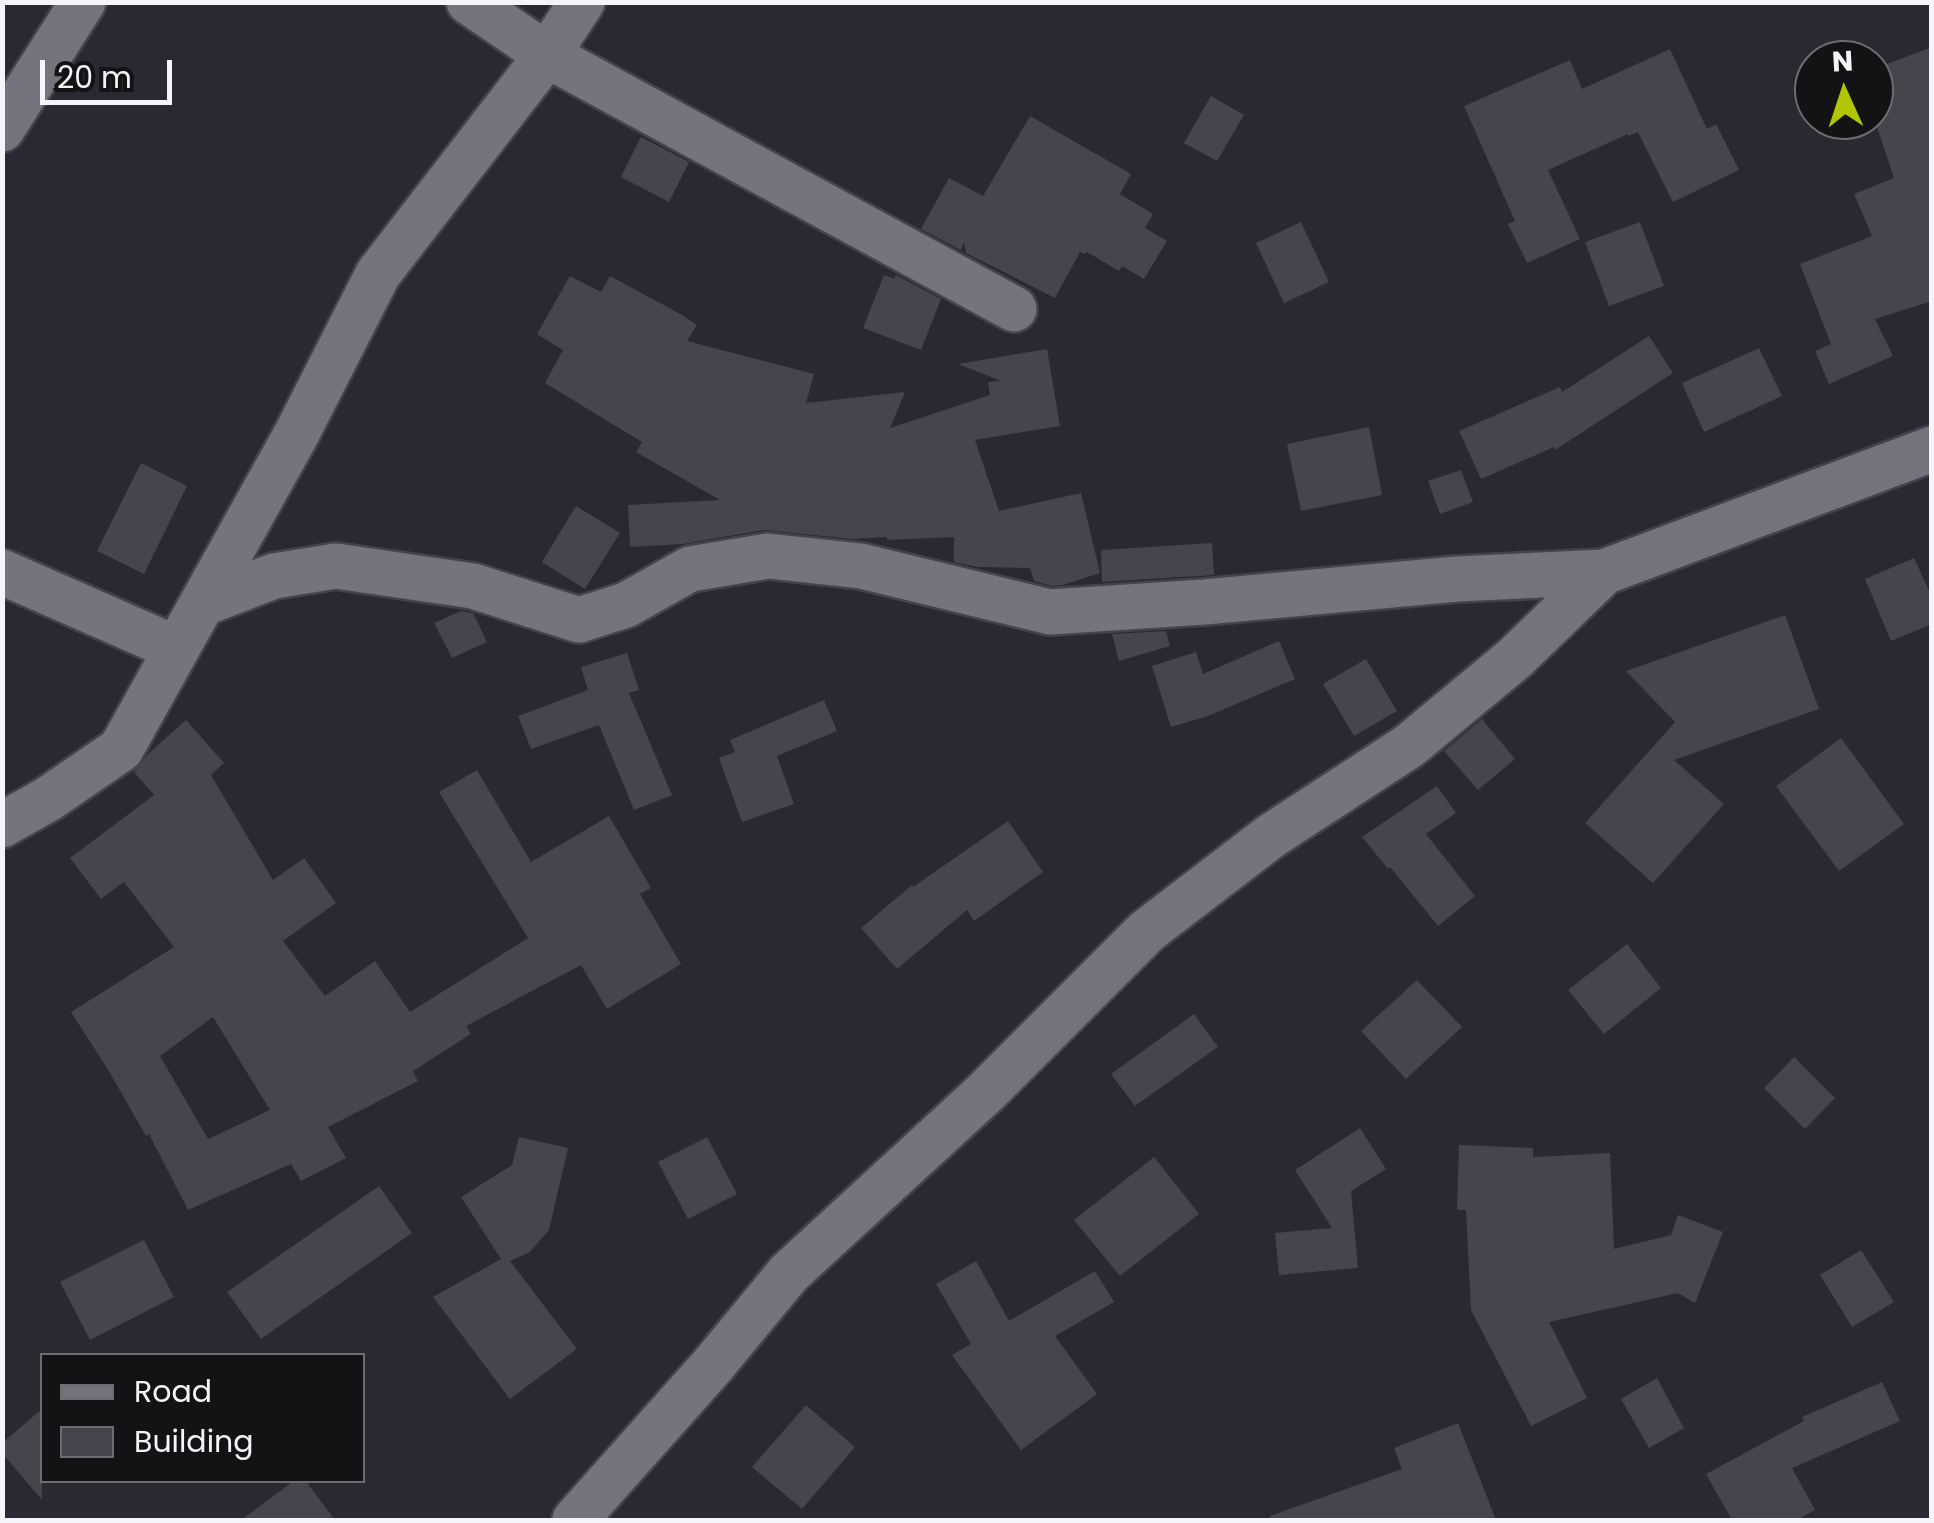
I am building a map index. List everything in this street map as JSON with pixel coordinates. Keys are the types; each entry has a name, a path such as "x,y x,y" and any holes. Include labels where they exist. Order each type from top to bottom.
{"street":[{"path":"2,129 84,2"},
{"path":"468,2 547,55 1014,309"},
{"path":"2,825 121,749 175,648 204,604 378,274 547,55 582,2"},
{"path":"204,604 274,576 336,566 474,586 579,620 626,605 690,569 768,556 862,566 1050,612 1457,579 1604,572 1932,449"},
{"path":"2,572 175,648"},
{"path":"575,1520 789,1273 986,1092 1147,931 1271,836 1409,746 1515,658 1604,572"}],"building":[{"path":"1932,47 1932,301 1875,319 1893,356 1829,384 1815,351 1831,344 1800,264 1872,236 1854,194 1894,178 1881,140 1894,140 1894,61"},
{"path":"1670,49 1707,129 1716,124 1739,170 1673,202 1638,132 1628,134 1548,170 1580,239 1527,263 1508,224 1515,221 1464,106 1570,60 1582,89"},
{"path":"1211,96 1244,115 1217,161 1184,143"},
{"path":"1030,116 1131,174 1120,194 1153,214 1145,228 1167,241 1144,279 1122,266 1119,271 1087,252 1080,252 1055,298 966,253 964,242 961,250 921,229 949,178 983,196"},
{"path":"641,137 689,162 669,202 621,177"},
{"path":"1301,222 1329,282 1284,303 1256,243"},
{"path":"1640,222 1664,286 1609,306 1585,242"},
{"path":"884,275 894,279 896,275 941,299 921,350 863,328"},
{"path":"570,276 601,292 610,276 682,315 697,325 687,341 814,374 806,403 905,392 890,428 990,395 988,382 1001,381 958,364 1047,349 1060,426 975,440 999,511 1081,493 1100,573 1052,586 1034,581 1030,568 978,567 954,562 954,537 852,539 764,530 683,544 630,547 628,505 720,500 636,452 642,442 545,383 563,350 537,334"},
{"path":"1649,336 1673,373 1555,450 1554,447 1481,479 1459,431 1560,387 1562,392"},
{"path":"1759,348 1782,396 1704,432 1682,383"},
{"path":"1369,427 1382,495 1301,511 1287,444"},
{"path":"141,463 187,486 144,574 97,551"},
{"path":"1461,470 1473,502 1440,514 1428,481"},
{"path":"576,506 620,533 585,589 542,562"},
{"path":"1212,543 1214,575 1102,582 1101,550"},
{"path":"1914,558 1932,597 1932,624 1891,641 1865,579"},
{"path":"461,611 473,613 487,642 452,658 434,623"},
{"path":"1785,615 1819,709 1674,760 1724,804 1653,883 1585,823 1675,722 1626,671"},
{"path":"1166,631 1170,646 1119,661 1112,634"},
{"path":"1279,641 1295,679 1208,716 1171,727 1152,666 1196,652 1203,674"},
{"path":"627,653 639,690 629,693 672,795 634,810 599,725 531,749 518,716 588,690 581,667"},
{"path":"1366,659 1397,711 1354,736 1323,684"},
{"path":"824,700 837,731 777,756 794,804 742,822 719,758 735,752 730,740"},
{"path":"1482,719 1515,759 1478,790 1444,751"},
{"path":"186,720 224,763 211,775 273,880 304,858 336,903 283,941 325,996 375,961 410,1012 528,938 439,792 477,770 531,862 609,816 651,888 640,894 681,964 607,1009 581,965 466,1026 471,1034 413,1071 418,1081 328,1127 346,1158 301,1181 291,1164 188,1210 149,1134 146,1136 71,1012 174,947 124,882 101,899 70,858 154,795 134,772","holes":["213,1017 270,1110 208,1139 160,1056"]},
{"path":"1841,738 1904,824 1839,871 1776,786"},
{"path":"1437,786 1456,813 1426,834 1475,896 1438,926 1362,837"},
{"path":"1008,821 1043,872 974,921 967,910 897,969 861,928 912,885"},
{"path":"1627,944 1661,988 1604,1034 1568,990"},
{"path":"1417,980 1462,1027 1406,1079 1361,1031"},
{"path":"1194,1014 1218,1047 1135,1106 1111,1074"},
{"path":"1794,1057 1835,1098 1805,1129 1764,1088"},
{"path":"1360,1128 1386,1169 1351,1191 1358,1268 1279,1275 1275,1233 1332,1228 1295,1170"},
{"path":"519,1137 568,1148 549,1230 530,1252 510,1261 577,1349 510,1399 433,1297 501,1259 461,1197 512,1165"},
{"path":"707,1137 737,1194 688,1219 658,1162"},
{"path":"1459,1145 1533,1148 1533,1157 1610,1153 1614,1249 1671,1235 1678,1215 1723,1232 1695,1303 1678,1293 1549,1322 1587,1398 1531,1426 1471,1310 1466,1210 1457,1210"},
{"path":"1154,1157 1199,1214 1120,1276 1074,1220"},
{"path":"379,1186 412,1233 261,1339 227,1292"},
{"path":"144,1240 174,1297 90,1340 60,1282"},
{"path":"1861,1250 1894,1302 1852,1327 1820,1275"},
{"path":"976,1261 1009,1321 1095,1271 1114,1302 1055,1336 1097,1394 1021,1450 952,1355 971,1344 936,1284"},
{"path":"1657,1378 1684,1428 1649,1448 1621,1399"},
{"path":"1882,1382 1900,1421 1792,1468 1815,1510 1797,1520 1732,1520 1706,1474 1804,1421 1802,1417"},
{"path":"806,1405 855,1447 802,1509 752,1467"},
{"path":"40,1411 42,1500 2,1453 2,1443"},
{"path":"1458,1423 1496,1520 1271,1520 1270,1516 1402,1469 1394,1448"},
{"path":"291,1483 307,1483 335,1520 241,1520"}]}
